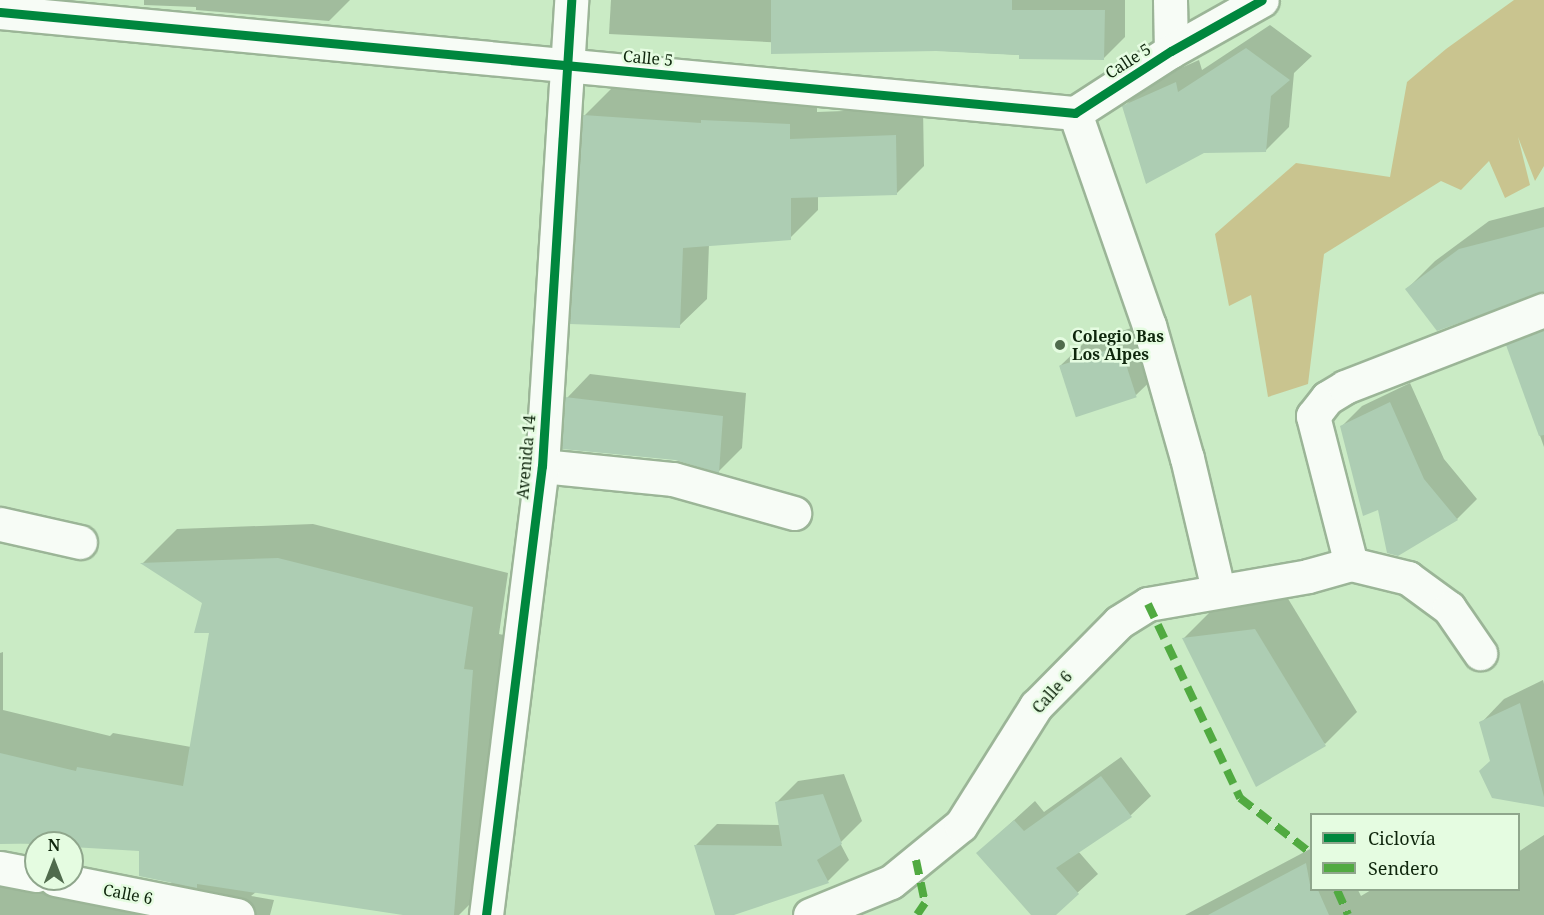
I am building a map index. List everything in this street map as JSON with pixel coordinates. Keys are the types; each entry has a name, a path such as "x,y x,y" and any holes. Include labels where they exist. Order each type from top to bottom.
{"street":[{"name":"Avenida 14","path":"486,915 542,466 564,65 571,0"},
{"path":"1170,0 1171,51"},
{"name":"Calle 5","path":"0,12 1075,113 1171,51 1262,0"},
{"path":"1075,113 1149,325 1187,458 1218,589"},
{"path":"1480,653 1449,608 1408,579 1351,564 1313,416 1327,398 1345,387 1544,310"},
{"path":"542,466 673,479 794,513"},
{"path":"0,525 80,542"},
{"name":"Calle 6","path":"810,915 891,882 961,825 1036,706 1119,622 1148,604 1218,589 1308,576 1351,564"},
{"path":"0,868 24,873"},
{"name":"Calle 6","path":"84,885 237,915"}],"shaded area":[{"path":"1514,0 1544,0 1544,166 1535,181 1518,137 1530,185 1505,198 1489,161 1461,190 1441,181 1324,254 1308,384 1268,397 1251,295 1229,306 1215,234 1296,163 1390,177 1407,82 1446,49"}],"building":[{"path":"771,0 1012,0 1012,10 1105,10 1104,60 1019,59 1019,55 936,51 771,54"},
{"path":"1246,48 1290,80 1271,96 1266,152 1204,153 1146,184 1122,106 1176,82 1178,92"},
{"path":"583,115 701,123 701,120 790,124 790,139 896,135 897,195 791,198 791,240 683,248 680,328 570,324"},
{"path":"1544,227 1544,292 1437,331 1405,289 1459,249"},
{"path":"1544,330 1544,435 1539,436 1506,345"},
{"path":"1120,346 1137,397 1076,417 1059,366"},
{"path":"565,397 723,416 719,473 675,460 562,449"},
{"path":"1390,402 1424,479 1458,520 1398,556 1387,553 1378,510 1363,516 1340,426"},
{"path":"278,558 473,607 464,669 473,670 454,915 403,915 197,884 197,888 139,876 139,851 84,848 84,831 24,831 24,844 0,844 0,753 76,771 77,767 183,786 209,633 194,633 202,603 140,563"},
{"path":"1255,629 1326,746 1256,787 1182,638"},
{"path":"1520,703 1544,797 1544,807 1492,798 1479,771 1490,761 1479,722"},
{"path":"1101,776 1132,817 1056,868 1079,894 1056,915 1031,915 976,853 1014,820 1024,831"},
{"path":"823,794 842,844 817,860 829,883 734,915 715,915 694,845 782,846 775,802"},
{"path":"1306,863 1310,891 1318,891 1329,915 1208,915"}],"marked path":[{"path":"1148,604 1240,798 1310,852"},
{"path":"916,860 925,903 917,915"},
{"path":"1337,891 1348,915"}],"cycle path":[{"path":"486,915 542,466 571,0"},
{"path":"0,12 1075,113 1171,51 1262,0"}],"place":[{"name":"Colegio Bas Los Alpes","path":"1060,345"}]}
